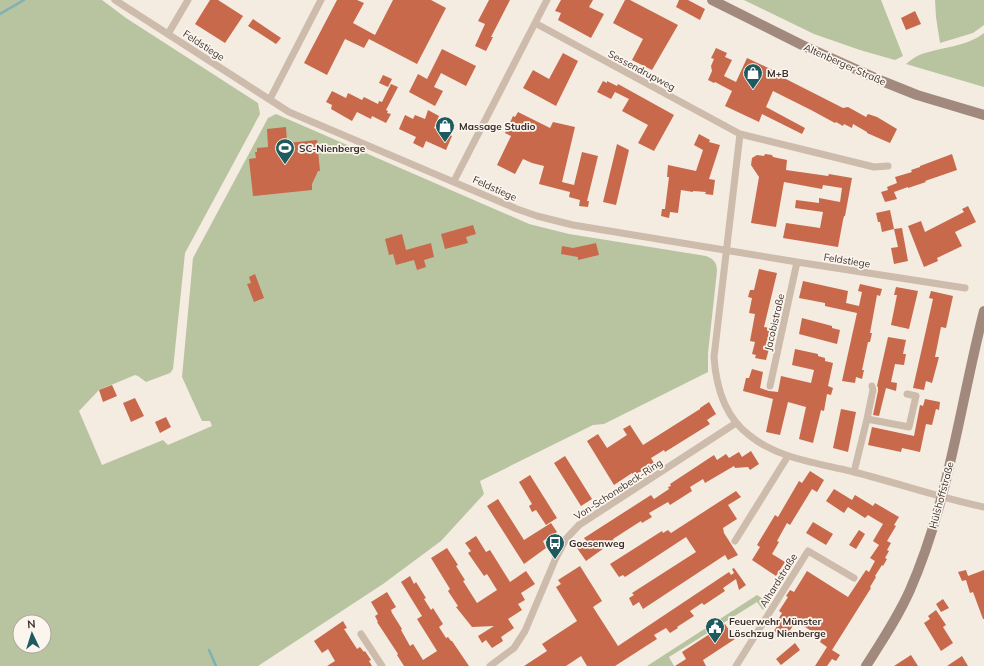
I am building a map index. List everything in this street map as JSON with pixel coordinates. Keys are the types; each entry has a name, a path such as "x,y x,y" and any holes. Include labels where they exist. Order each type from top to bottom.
{"main road":[{"name":"Altenberger Straße","path":"712,0 896,87 917,95 984,115"},
{"name":"Hülshoffstraße","path":"866,666 882,641 910,589 930,537 942,496 984,311"}],"street":[{"name":"Feldstiege","path":"115,0 289,112 517,209 553,221 579,226 965,288"},
{"name":"Feldstiege","path":"168,34 188,0"},
{"path":"270,100 321,0"},
{"path":"454,181 547,0"},
{"name":"Sessendrupweg","path":"536,23 740,134 874,167 888,166"},
{"path":"740,134 714,357 719,390 726,407 736,423 760,444 788,456 984,507"},
{"name":"Jacobistraße","path":"770,386 797,262"},
{"path":"854,472 867,419 873,390 872,386"},
{"path":"867,419 909,427 916,396 907,394"},
{"name":"Von-Schonebeck-Ring","path":"490,666 514,648 525,631 566,539 579,524 736,423"},
{"path":"735,541 788,456"},
{"name":"Alhardstraße","path":"736,666 808,550 854,578"},
{"path":"361,634 382,666"}],"green space":[{"path":"0,0 102,0 126,18 258,103 260,114 185,253 173,369 170,373 146,382 135,375 99,390 79,411 102,465 163,440 168,445 212,426 210,421 202,421 182,377 193,258 268,118 276,114 529,224 569,234 706,256 711,258 716,264 717,271 708,353 708,372 604,424 593,425 480,481 484,494 441,541 383,584 258,666 0,666"},
{"path":"744,0 881,0 903,56 895,60 814,34"},
{"path":"935,0 984,0 984,25 973,33 940,43"},
{"path":"984,33 984,87 906,64 920,55 962,44 977,38"},
{"path":"757,595 768,602 763,610 757,602 669,657 674,666 647,666"}],"building":[{"path":"210,0 218,0 243,16 225,43 195,24"},
{"path":"337,0 357,0 364,3 353,23 375,35 393,0 431,0 446,8 417,64 369,39 364,48 345,39 327,75 304,63"},
{"path":"489,0 510,0 491,37 493,37 486,51 475,46 485,24 478,21"},
{"path":"561,0 593,0 589,7 604,14 591,38 558,20 561,13 555,11"},
{"path":"625,0 630,0 678,25 652,70 632,60 643,39 613,23"},
{"path":"679,0 688,0 705,9 700,20 676,7"},
{"path":"915,11 921,24 906,30 901,18"},
{"path":"253,19 281,38 276,44 248,26"},
{"path":"716,48 727,53 725,57 732,60 724,76 736,82 747,58 781,74 780,76 843,108 848,107 866,117 868,114 877,117 897,129 890,143 867,133 853,124 852,128 844,124 843,126 836,122 835,123 773,91 766,107 805,128 802,134 762,114 759,122 725,106 732,91 708,80 712,71 711,66 714,59 711,58"},
{"path":"442,49 476,66 466,86 441,73 434,87 443,91 435,106 409,92 418,74 427,79"},
{"path":"563,53 578,61 556,106 523,88 533,70 549,79"},
{"path":"383,75 392,79 388,87 379,83"},
{"path":"603,81 607,83 607,81 617,86 618,84 674,115 654,151 638,143 648,125 622,111 629,99 615,92 611,99 597,92"},
{"path":"391,84 398,87 386,110 388,111 387,113 391,114 386,123 372,116 371,119 357,112 352,121 331,109 332,105 326,102 332,91 346,98 348,93 362,100 364,97 378,104 379,101 382,102"},
{"path":"428,110 439,116 434,128 452,136 446,150 426,141 423,148 413,143 416,137 399,129 405,115 413,119 415,115 425,119"},
{"path":"518,112 550,128 553,122 575,127 562,182 574,185 582,152 598,156 587,201 589,201 588,207 579,206 580,200 569,197 570,192 539,184 544,166 523,159 515,174 497,165 511,136 505,133 513,116 515,117"},
{"name":"SC-Nienberge","path":"286,127 287,143 317,140 320,171 318,171 312,184 312,190 253,196 249,159 256,158 255,152 257,152 257,148 268,147 267,129"},
{"path":"699,134 710,140 709,142 720,145 709,179 715,180 713,195 705,194 706,192 681,190 678,213 670,212 669,218 661,216 662,209 665,209 669,177 667,177 668,165 696,171 703,150 694,145"},
{"path":"617,144 629,150 616,205 603,202"},
{"path":"765,154 787,160 786,170 828,176 829,174 852,178 838,247 783,238 786,223 820,228 823,212 795,208 796,200 819,203 819,198 840,202 842,188 823,185 822,189 784,182 776,227 751,223 759,177 751,165 752,158 757,155 764,156"},
{"path":"952,154 957,170 894,192 897,199 885,202 881,192 888,190 887,187 897,183 895,177 912,172 911,170"},
{"path":"968,206 976,222 955,232 962,246 937,258 938,261 924,267 908,226 921,221 925,232 964,212 962,209"},
{"path":"890,210 894,229 882,232 876,213"},
{"path":"473,225 476,234 466,237 468,243 445,249 441,234"},
{"path":"902,228 908,261 894,264 891,248 898,247 894,229"},
{"path":"402,234 406,250 431,243 434,257 424,260 426,267 417,270 414,260 396,265 393,254 389,255 385,239"},
{"path":"596,243 599,255 578,260 578,257 561,254 562,246 573,248"},
{"path":"759,269 777,273 764,327 770,328 767,344 770,345 766,360 755,358 756,355 752,354 755,342 750,341 755,314 749,313 752,298 748,297 750,290 754,290"},
{"path":"255,274 264,298 254,302 247,284 251,283 249,277"},
{"path":"803,281 848,291 846,303 859,306 862,292 858,291 860,284 882,289 880,296 877,295 870,333 872,333 870,342 868,342 862,370 864,370 862,379 856,377 855,383 842,381 857,313 825,306 825,303 799,298"},
{"path":"896,287 918,291 909,329 891,325 897,295 894,295"},
{"path":"931,291 953,296 946,328 941,327 935,357 939,357 932,383 926,381 924,390 913,388 933,299 929,298"},
{"path":"802,318 832,326 832,328 840,330 837,344 799,334"},
{"path":"888,337 906,340 903,354 906,354 904,365 895,364 891,382 897,383 896,391 886,388 879,416 873,415 878,391 877,386"},
{"path":"795,349 818,354 818,356 825,358 825,361 833,363 828,386 833,388 831,395 827,394 824,411 821,410 813,443 799,439 806,407 788,402 780,435 766,432 773,399 743,391 746,378 749,378 752,369 763,372 760,388 769,391 778,392 781,376 811,383 814,370 792,365"},
{"path":"112,385 117,396 103,402 99,390"},
{"path":"135,398 144,416 131,422 123,403"},
{"path":"925,399 940,402 939,410 936,409 932,425 926,424 920,452 902,448 901,452 868,445 872,427 914,436 920,405 923,406"},
{"path":"709,402 716,414 707,420 710,424 665,452 664,450 651,458 654,463 634,476 632,473 614,485 587,441 598,434 607,448 627,435 623,429 630,425 643,445"},
{"path":"841,409 856,412 848,452 833,448"},
{"path":"166,417 171,427 160,433 155,422"},
{"path":"751,451 759,464 750,470 748,467 735,468 734,466 705,483 703,479 690,487 692,491 670,505 668,502 649,513 652,517 642,523 641,521 613,539 614,541 586,561 577,548 587,542 584,538 651,495 654,499 669,489 668,487 671,486 670,484 714,455 717,460 726,454 729,458 739,452 742,457"},
{"path":"565,456 592,499 581,506 554,463"},
{"path":"810,471 824,480 817,492 812,489 790,525 787,523 777,541 779,542 772,554 785,562 776,576 752,560 760,547 757,545 775,515 778,517 799,481 802,483"},
{"path":"530,475 557,518 546,525 536,510 532,512 529,506 532,504 519,482"},
{"path":"834,489 852,500 855,495 873,506 875,503 899,517 894,525 896,526 887,541 891,543 885,558 887,559 875,576 876,577 870,587 871,588 832,650 840,655 836,661 832,659 827,666 815,666 827,647 820,642 822,638 796,621 785,638 774,631 780,621 779,618 782,613 779,611 788,597 786,596 790,590 794,592 807,571 848,597 866,570 869,572 875,561 870,558 879,545 873,541 883,524 868,515 865,518 848,507 844,513 826,501"},
{"path":"736,491 741,497 728,505 737,519 723,528 724,533 738,555 728,560 725,555 643,609 639,602 633,606 629,598 634,595 632,593 696,552 686,537 625,577 623,575 619,577 610,564 662,531 663,533 668,530 671,533"},
{"path":"498,499 524,540 551,523 557,532 543,541 546,548 524,564 487,506"},
{"path":"813,522 833,534 826,545 806,533"},
{"path":"859,530 865,534 856,549 849,545"},
{"path":"476,536 486,552 490,550 510,582 526,571 535,584 521,593 525,600 518,604 522,610 508,619 514,628 501,637 503,641 492,648 486,640 482,643 478,636 494,626 472,627 456,607 458,606 448,591 450,589 431,558 447,548 458,565 456,566 465,580 463,581 477,603 497,590 487,574 484,576 468,553 471,551 465,543"},
{"path":"580,566 602,601 593,607 618,646 729,572 731,575 734,573 732,569 734,568 746,585 739,590 736,579 723,588 725,591 704,605 702,603 690,611 694,616 677,627 678,628 670,633 666,628 654,635 657,639 615,666 587,666 581,656 566,666 524,666 547,651 542,644 577,621 556,587 561,584 558,580"},
{"path":"966,570 968,576 984,570 984,619 973,592 970,593 966,580 962,581 958,572"},
{"path":"410,576 414,584 416,582 426,598 424,599 431,610 433,608 443,624 439,627 446,638 448,637 452,641 469,666 404,666 377,622 375,616 378,614 371,602 387,592 396,607 391,610 392,613 410,646 413,644 423,660 437,651 417,619 422,616 401,582"},
{"path":"943,599 949,608 941,612 936,604"},
{"path":"936,610 946,625 943,627 953,643 941,651 924,623 930,619 928,616"},
{"path":"343,621 347,628 344,629 357,649 360,647 364,652 365,651 371,660 369,661 372,666 327,666 335,661 328,649 322,653 314,641"},
{"path":"725,624 735,639 703,660 706,666 675,666 686,659 682,652"},
{"path":"795,643 800,650 781,665 776,659"},
{"path":"911,655 918,666 894,666"},
{"path":"962,656 968,666 947,666"}],"waterway":[{"path":"0,14 24,0"},
{"path":"209,650 216,666"}],"place":[{"name":"M+B","path":"753,90"},
{"name":"Massage Studio","path":"445,143"},
{"name":"SC-Nienberge","path":"285,165"},
{"name":"Goesenweg","path":"555,560"},
{"name":"Feuerwehr Münster Löschzug Nienberge","path":"715,644"}]}
